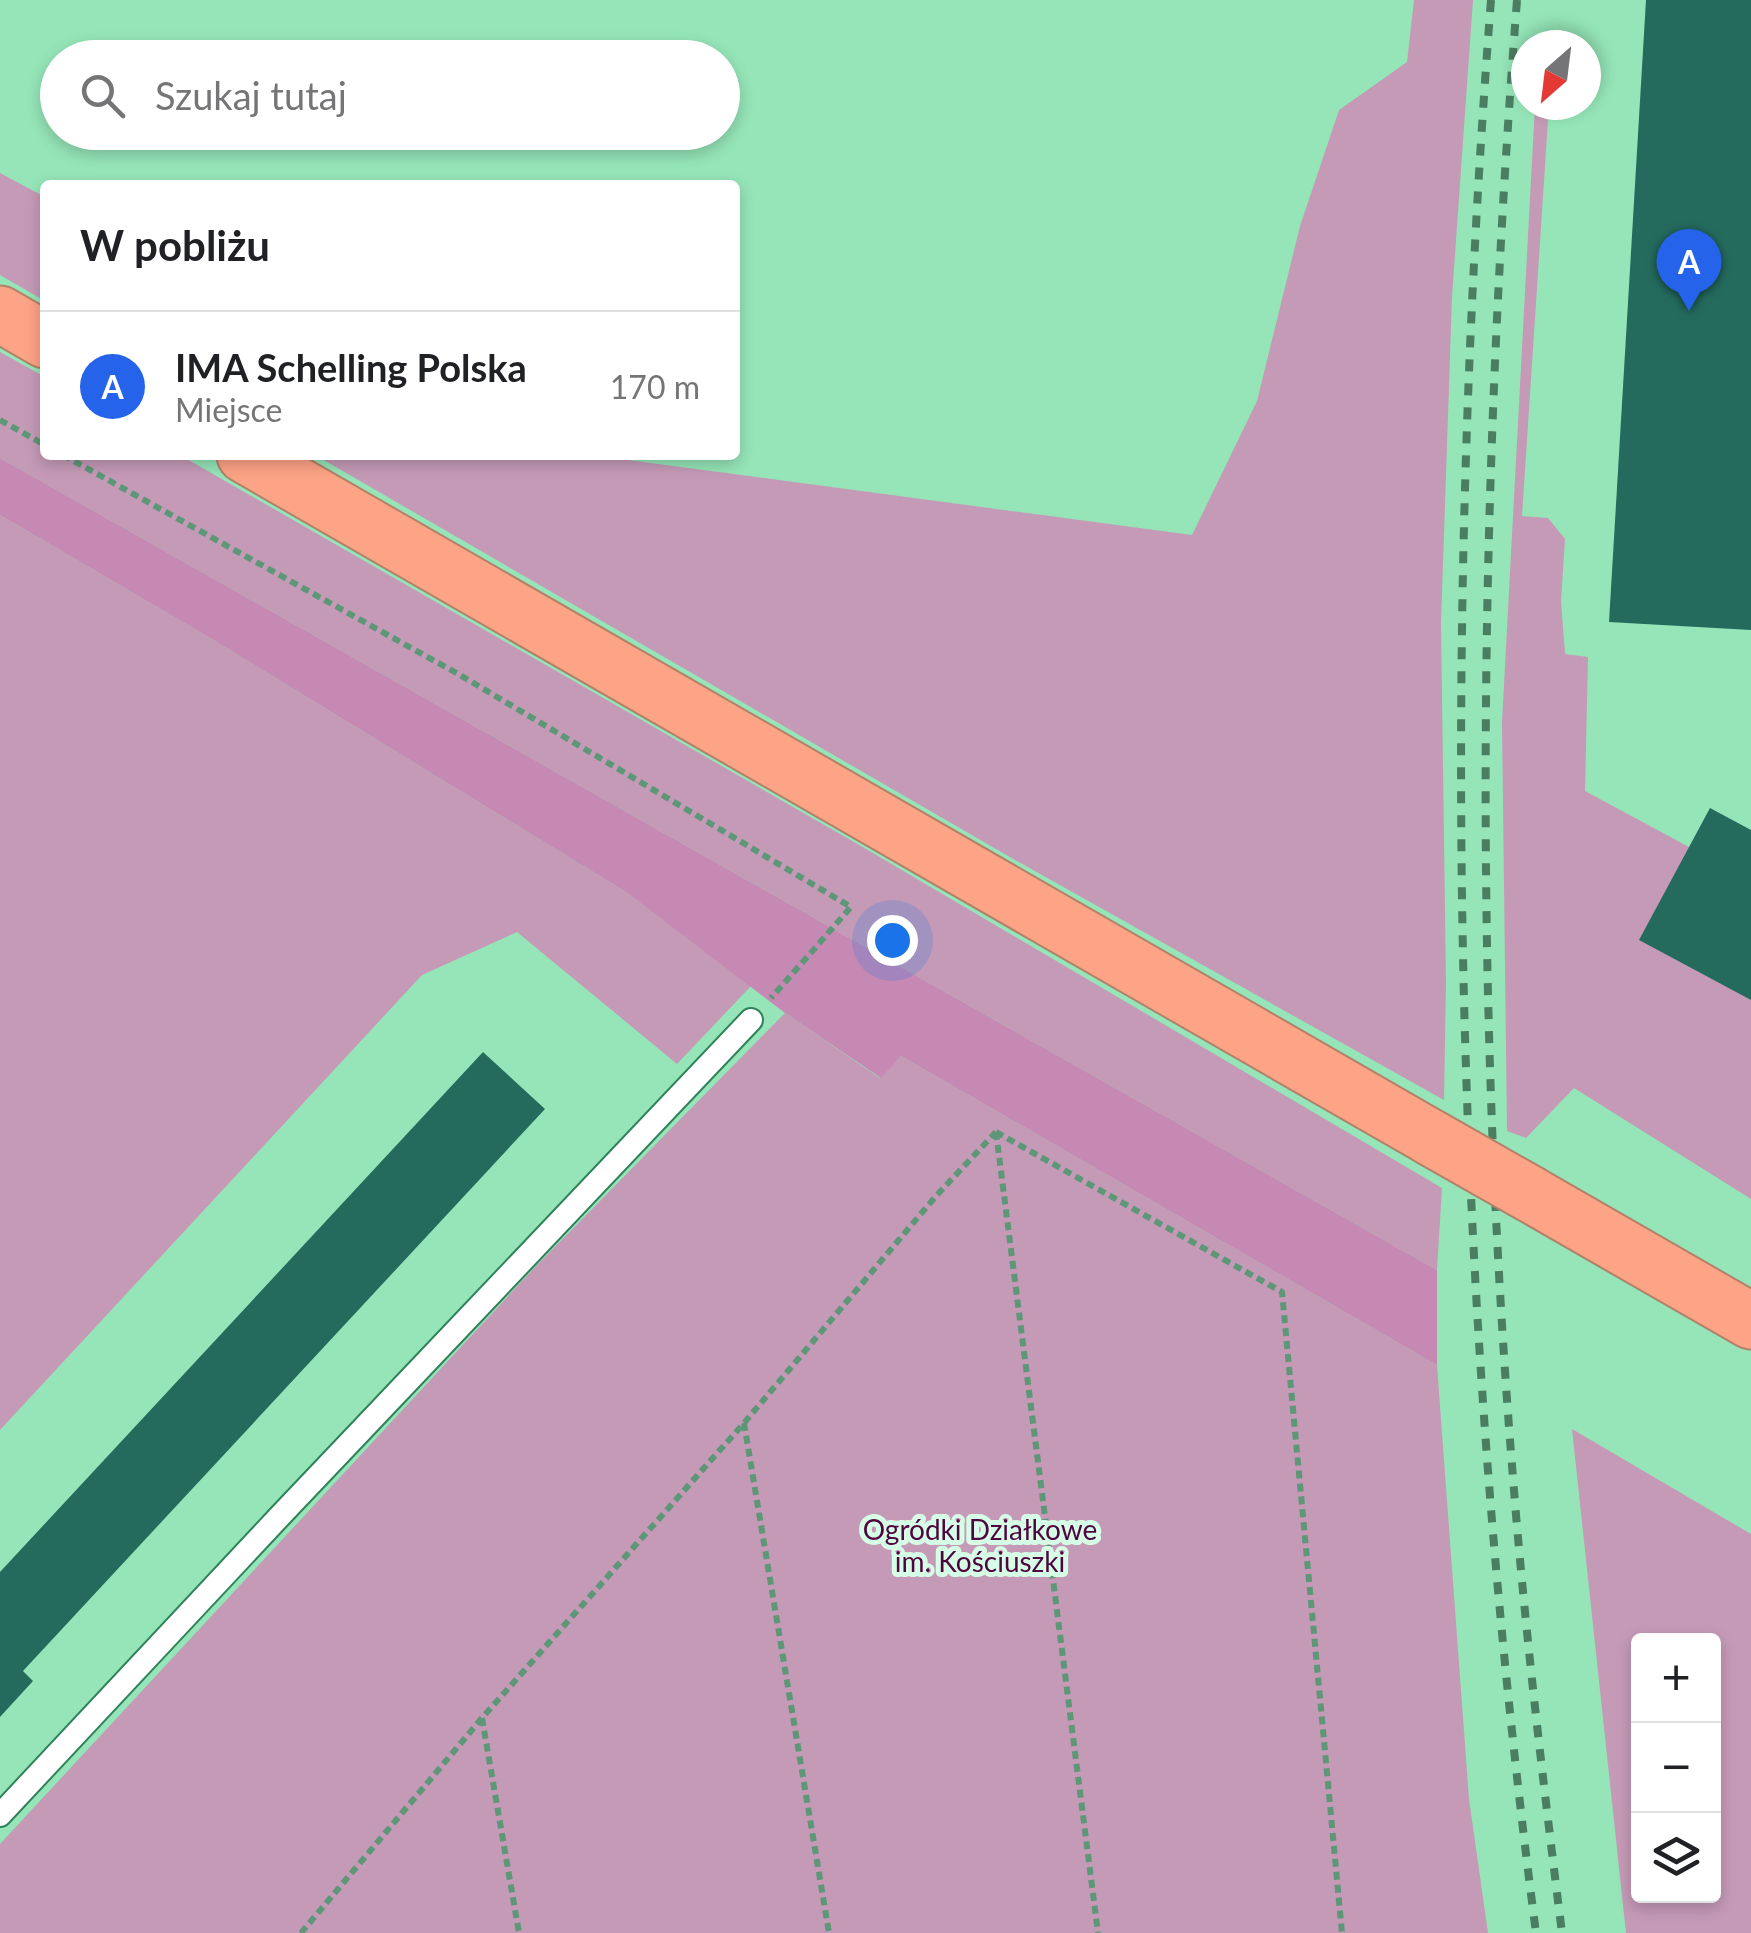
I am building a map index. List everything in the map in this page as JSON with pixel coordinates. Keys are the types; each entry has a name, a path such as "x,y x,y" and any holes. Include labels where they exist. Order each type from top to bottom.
{"highway":[{"path":"0,314 40,337"},
{"path":"253,460 1751,1322"}],"lane":[{"path":"0,1816 751,1020"}],"path":[{"path":"0,420 40,442"},
{"path":"73,460 460,676 851,907 751,1020"},
{"path":"301,1933 482,1718 996,1132"},
{"path":"996,1132 1098,1933"},
{"path":"996,1132 1282,1292 1342,1933"},
{"path":"744,1423 830,1933"},
{"path":"482,1718 519,1933"}],"green space":[{"path":"1414,0 1473,0 1452,297 1441,623 1444,1100 1015,860 324,460 628,460 1192,535 1257,401 1300,226 1339,110 1407,62"},
{"path":"1534,120 1548,120 1522,516 1548,518 1565,539 1561,601 1565,654 1588,657 1585,791 1689,847 1751,1000 1751,1199 1574,1088 1526,1138 1507,1131 1502,722"},
{"path":"0,173 40,194 40,298 0,275"},
{"path":"0,352 40,374 40,460 189,460 861,846 1442,1188 1437,1270 0,458"},
{"path":"0,515 626,892 751,986 677,1064 517,932 422,975 0,1430"},
{"name":"Ogródki Działkowe im. Kościuszki","path":"785,1013 880,1078 901,1056 1437,1365 1469,1799 1488,1933 0,1933 0,1844 535,1267"},
{"path":"1572,1429 1751,1534 1751,1933 1626,1933"}],"shaded area":[{"path":"0,458 1437,1270 1437,1365 901,1056 881,1078 785,1013 626,892 0,515"}],"building":[{"path":"1646,0 1751,0 1751,630 1609,622"},
{"path":"1710,808 1751,830 1751,1000 1639,940"},
{"path":"483,1052 545,1109 23,1671 33,1681 0,1717 0,1572"}],"railway":[{"path":"1491,0 1465,484 1463,968 1486,1451 1536,1933"},
{"path":"1517,0 1504,184 1488,554 1491,1109 1513,1478 1562,1933"}],"place":[{"name":"IMA Schelling Polska","path":"1689,311"}]}
